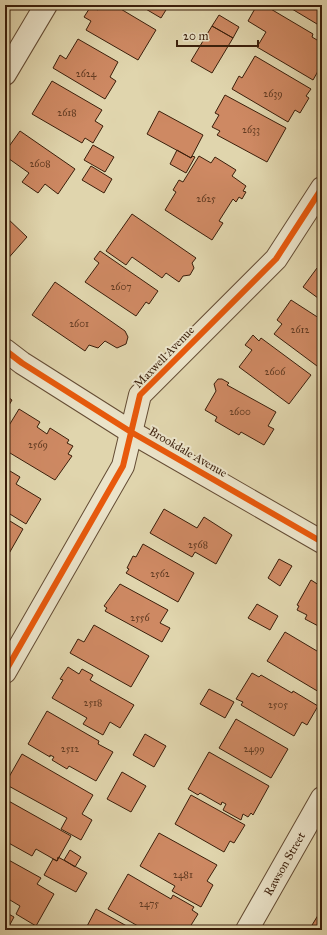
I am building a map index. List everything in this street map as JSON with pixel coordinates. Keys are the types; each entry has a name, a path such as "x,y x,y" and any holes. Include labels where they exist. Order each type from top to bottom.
{"street":[{"path":"5,74 46,5"},
{"name":"Maxwell Avenue","path":"5,672 123,466 140,396 276,258 322,188"},
{"name":"Brookdale Avenue","path":"5,350 131,432 322,542"},
{"name":"Rawson Street","path":"246,930 322,798"}],"building":[{"path":"101,5 114,5 156,30 138,60 86,30 91,21 84,17 91,6 98,10"},
{"path":"139,5 169,5 161,18"},
{"path":"257,5 264,5 313,34 312,37 322,43 322,64 313,80 257,47 266,32 248,21"},
{"path":"322,5 322,27 287,6"},
{"path":"219,15 239,27 233,38 212,26"},
{"path":"212,26 233,38 212,73 191,61"},
{"path":"78,39 118,62 110,77 116,81 105,99 53,68 60,55 66,59"},
{"path":"255,56 311,89 306,96 309,98 300,113 295,110 288,122 232,89 239,76 242,78"},
{"path":"52,81 102,110 95,121 103,126 93,143 85,138 82,143 32,114"},
{"path":"225,95 286,128 267,162 217,135 220,131 212,127 219,115 215,113"},
{"path":"159,111 203,135 191,158 147,134"},
{"path":"20,131 75,169 58,194 45,184 38,193 22,182 29,173 5,156 5,152"},
{"path":"93,145 114,157 105,172 84,160"},
{"path":"177,150 191,158 192,156 195,157 186,173 170,164"},
{"path":"199,156 211,163 215,157 236,170 232,176 246,186 243,191 246,192 242,199 239,197 236,202 233,199 219,221 223,223 212,240 165,210 176,192 173,190 179,180 183,182"},
{"path":"91,166 112,179 104,193 82,180"},
{"path":"5,208 6,217 27,237 5,262"},
{"path":"132,214 196,258 192,263 194,268 190,275 183,276 179,282 166,273 162,278 132,257 126,265 106,251"},
{"path":"100,251 158,291 149,304 146,302 136,316 85,282 99,263 94,259"},
{"path":"317,268 320,271 322,268 322,301 303,287"},
{"path":"55,282 125,331 128,337 126,344 117,348 105,341 98,348 89,345 85,351 32,315"},
{"path":"291,300 322,320 322,360 317,366 274,334 282,324 277,320"},
{"path":"253,335 259,341 261,338 311,375 289,404 239,367 252,350 245,345"},
{"path":"218,379 222,379 229,383 227,385 276,412 268,426 274,429 264,445 241,432 239,435 215,421 217,417 205,410 216,391 214,384"},
{"path":"5,395 12,400 5,412"},
{"path":"19,409 40,422 37,427 47,434 50,428 69,440 67,443 73,446 68,454 72,456 55,480 5,450 5,432"},
{"path":"5,468 20,477 16,484 41,499 26,524 5,511"},
{"path":"164,509 197,528 204,517 232,535 216,564 195,552 192,557 150,533"},
{"path":"5,518 23,529 7,557 5,556"},
{"path":"143,544 194,573 178,602 126,573 129,569 127,568 133,556 136,557"},
{"path":"279,559 292,566 280,586 268,578"},
{"path":"311,580 322,587 322,628 305,619 307,615 297,610 299,606 297,605"},
{"path":"120,584 168,610 160,623 170,628 162,642 105,611 107,608 104,606"},
{"path":"257,604 278,616 270,630 248,618"},
{"path":"94,625 149,656 131,687 70,653 78,639 84,642"},
{"path":"285,632 322,654 322,688 319,692 267,661"},
{"path":"68,667 79,674 82,669 93,675 90,680 134,705 120,728 110,722 103,735 83,724 87,718 52,698 63,680 60,679"},
{"path":"252,673 259,677 261,675 292,693 293,691 318,706 307,725 302,722 294,736 241,705 243,702 236,699"},
{"path":"209,689 234,702 225,718 200,704"},
{"path":"47,711 99,741 98,744 113,752 96,781 69,766 67,769 52,760 54,757 50,755 50,757 28,744"},
{"path":"236,719 288,749 271,778 219,748"},
{"path":"145,734 166,746 154,767 133,755"},
{"path":"209,752 269,786 253,815 251,813 248,817 243,814 241,820 223,810 226,804 222,802 221,805 200,793 198,795 188,789"},
{"path":"22,754 93,795 82,814 92,820 81,840 61,829 67,818 5,784"},
{"path":"122,772 146,786 131,812 107,799"},
{"path":"191,795 245,825 234,843 230,841 224,852 175,824"},
{"path":"5,799 71,836 57,861 36,849 32,856 5,841"},
{"path":"159,833 217,865 207,881 213,885 201,907 172,891 175,886 140,866"},
{"path":"70,850 81,857 75,867 64,860"},
{"path":"58,857 87,873 76,892 44,875 53,859 57,861"},
{"path":"5,858 41,878 37,884 54,894 36,926 16,914 20,906 5,897"},
{"path":"128,874 171,899 173,895 194,907 192,910 198,914 188,930 178,927 177,930 145,930 108,909"},
{"path":"322,904 322,930 309,930 320,912 318,911"},
{"path":"96,909 134,930 85,930"},
{"path":"5,912 14,917 7,930 5,930"}],"cycle path":[{"path":"5,672 123,466 140,395 276,259 322,188"},
{"path":"5,350 22,363 131,432 322,542"}]}
